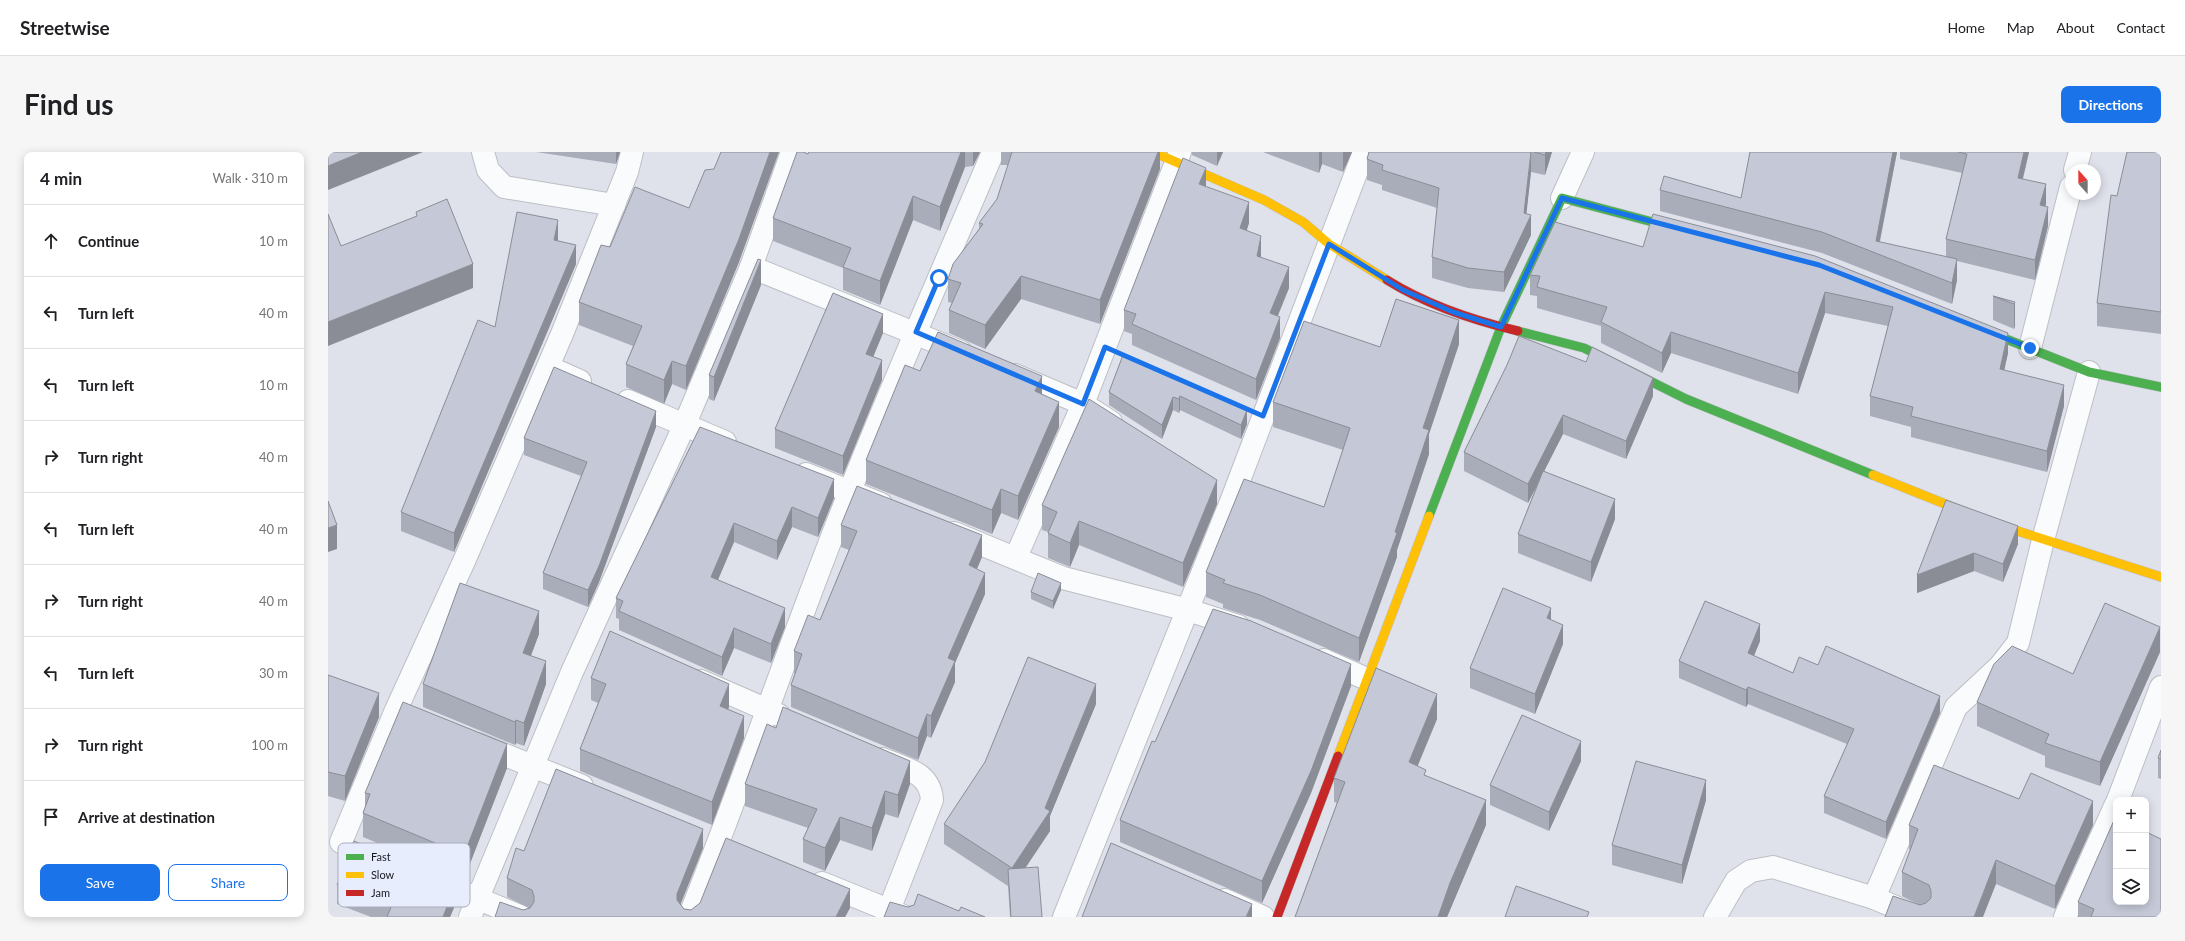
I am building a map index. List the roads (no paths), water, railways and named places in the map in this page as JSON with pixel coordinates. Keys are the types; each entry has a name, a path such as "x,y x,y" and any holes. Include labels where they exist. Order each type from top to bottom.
{"street":[{"path":"483,152 488,170 504,187 614,205"},
{"path":"335,839 465,559 548,367 627,172 632,152"},
{"path":"522,917 473,908 590,631 684,426 751,267 792,152"},
{"path":"689,917 727,844 767,710 849,491 993,152"},
{"path":"1153,152 1178,157 1264,200 1303,222 1329,244 1403,290 1453,312 1501,327 1584,348 1686,399 1990,522 2161,577"},
{"path":"1064,917 1232,499 1255,413 1329,244 1364,152"},
{"path":"1277,917 1501,327 1583,152"},
{"path":"2077,164 2080,152"},
{"path":"1016,557 1083,404 1178,157"},
{"path":"1562,198 1690,232"},
{"path":"2030,348 2068,200"},
{"path":"751,267 916,332 1083,404 1128,433"},
{"path":"1970,324 2089,372 2161,387"},
{"path":"1105,347 1126,357"},
{"path":"548,367 741,449"},
{"path":"1874,898 1956,707 2000,666 2018,643 2043,540 2089,372"},
{"path":"785,466 900,511"},
{"path":"1213,487 1232,499"},
{"path":"936,526 1016,557 1063,578 1188,610 1256,631"},
{"path":"590,631 612,641"},
{"path":"1305,652 1368,680"},
{"path":"682,672 795,722"},
{"path":"2119,797 2161,687"},
{"path":"376,703 418,719"},
{"path":"461,737 597,792"},
{"path":"800,874 884,912 932,800 931,788 926,780 915,772 866,752"},
{"path":"2065,917 2113,811"},
{"path":"698,833 727,844"},
{"path":"1093,844 1114,853"},
{"path":"1715,917 1736,882 1751,871 1773,867 1874,898 1918,917"},
{"path":"1207,893 1263,917"}]}
